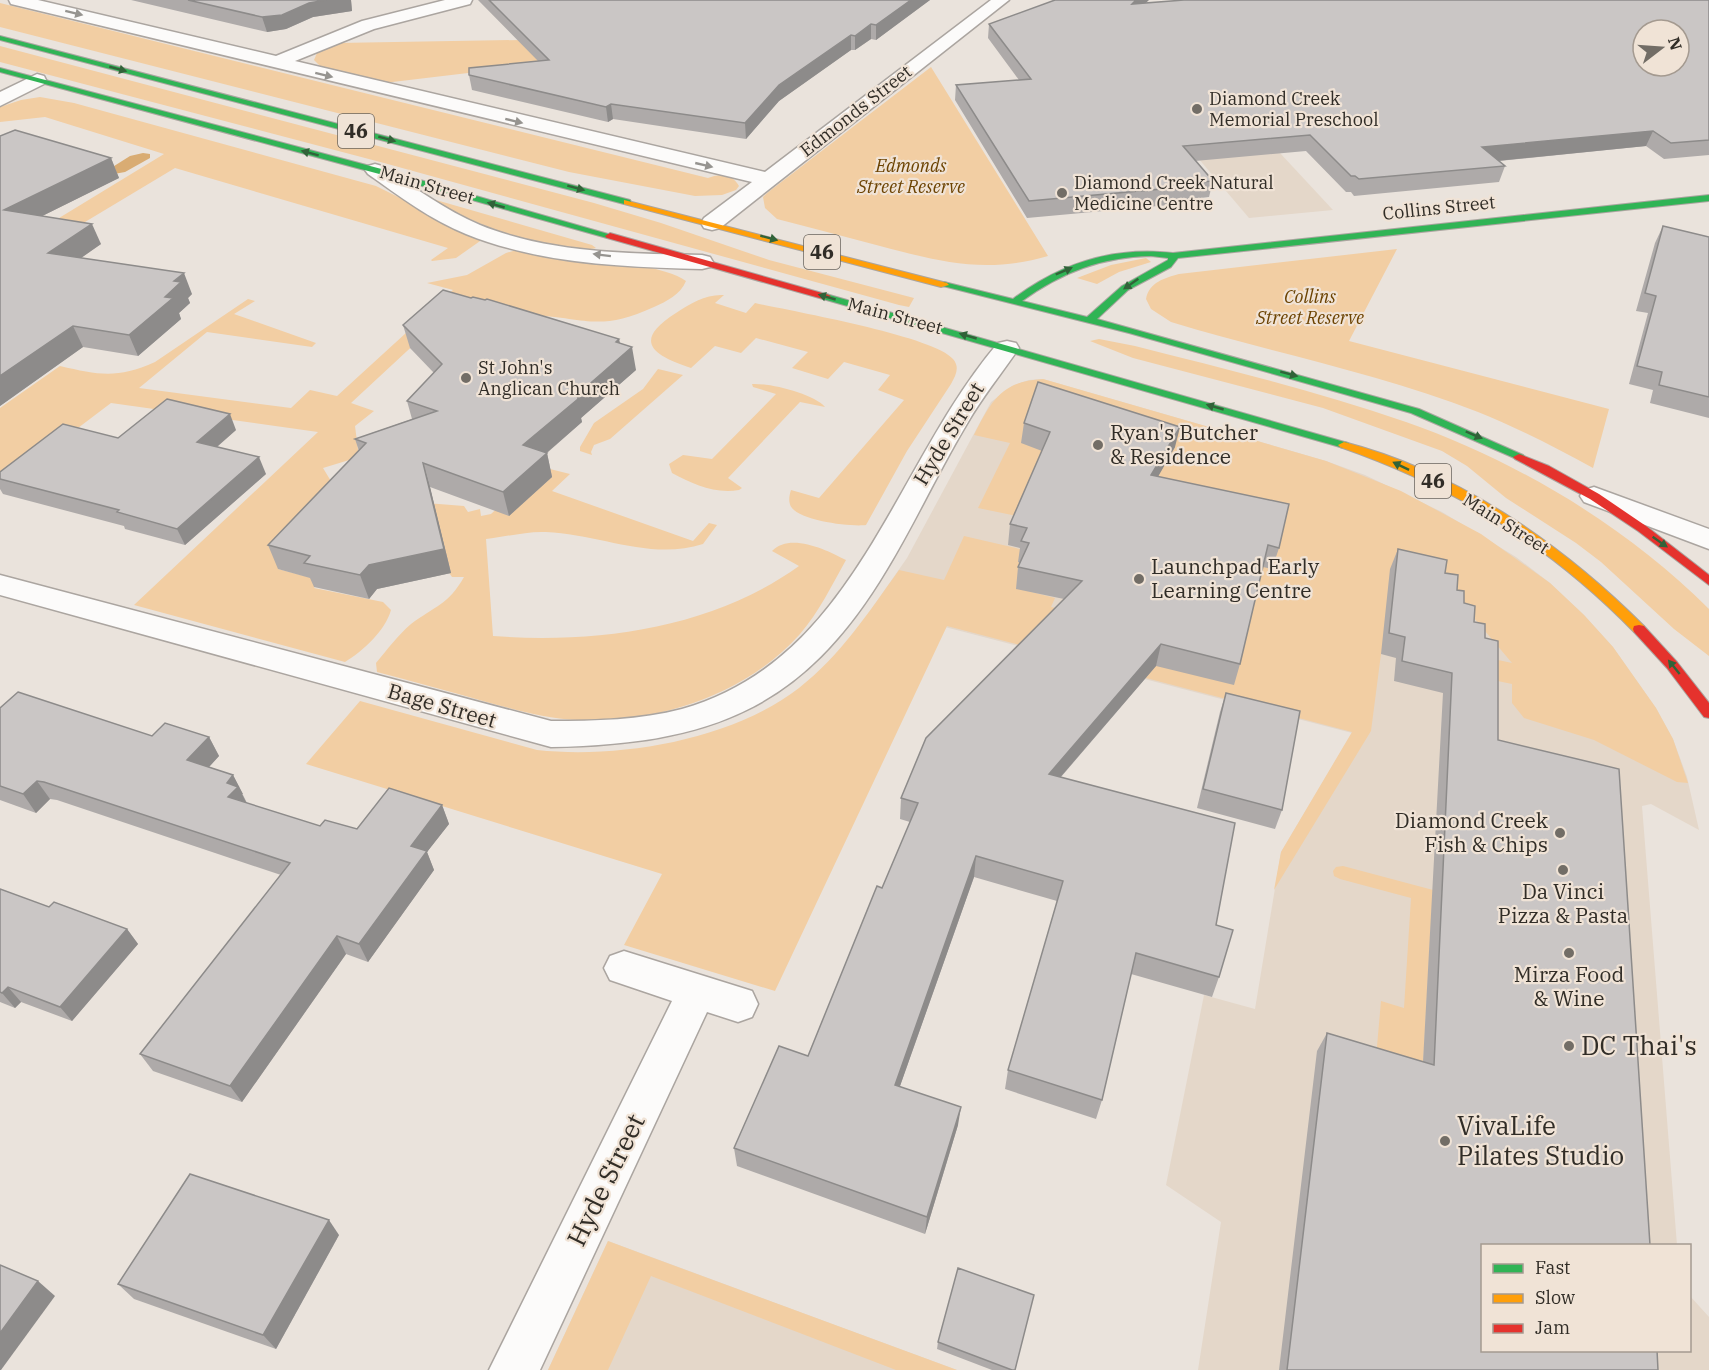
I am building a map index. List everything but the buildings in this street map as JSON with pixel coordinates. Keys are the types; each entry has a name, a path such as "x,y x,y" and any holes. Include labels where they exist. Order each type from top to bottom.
{"main road":[{"name":"Main Street","path":"0,38 950,287 1090,320 1415,411 1525,459 1590,495 1669,548 1709,582"},
{"name":"Main Street","path":"0,70 375,170 702,262 1006,340 1384,457 1453,490 1516,527 1581,573 1672,664 1709,713"},
{"name":"Collins Street","path":"1006,317 1015,302 1046,279 1081,264 1135,252 1162,253 1173,256 1709,198"},
{"path":"1074,330 1090,320 1125,288 1168,265 1173,261 1173,256"},
{"path":"1006,340 1035,343"}],"street":[{"path":"17,0 767,180"},
{"path":"275,63 368,25 464,0"},
{"name":"Edmonds Street","path":"712,223 1001,0"},
{"path":"0,100 38,80"},
{"path":"375,170 427,205 472,228 506,240 545,248 620,258 702,262"},
{"name":"Hyde Street","path":"852,600 958,416 1006,340"},
{"path":"1590,495 1709,540"},
{"name":"Bage Street","path":"0,585 496,721 551,734 601,735 678,723 709,714 745,699 781,675 814,647 852,600"},
{"name":"Hyde Street","path":"514,1370 718,997 624,968"}],"shaded area":[{"name":"Diamond Creek Memorial Preschool","path":"1150,13 1333,210 1249,218 1078,17"},
{"path":"150,154 150,158 125,172 114,174 111,168 130,156"},
{"path":"1043,379 1326,461 1365,475 1442,512 1516,557 1550,583 1613,647 1656,708 1673,739 1687,777 1699,830 1651,804 1642,806 1677,1244 1481,1244 1481,1352 1691,1352 1691,1297 1709,1317 1709,1370 1198,1370 1221,1222 1166,1185 1204,995 1255,1009 1281,852 1352,733 872,608 907,558 991,402 1012,386 1029,380"},
{"path":"608,1241 957,1370 548,1370"}],"green space":[{"path":"0,3 708,178 717,175 725,176 733,179 739,186 736,190 722,195 695,196 569,172 0,27"},
{"path":"694,37 678,48 384,83 320,66 314,60 317,53 337,43"},
{"path":"0,46 594,203 769,260 914,298 909,307 899,305 384,163 0,62"},
{"name":"Edmonds Street Reserve","path":"931,67 1048,256 984,265 944,261 777,219 765,208 763,197 767,193"},
{"path":"40,97 74,103 376,186 483,239 456,258 432,261 448,248 175,168 60,237 0,254 164,154 45,117 0,122 0,107"},
{"path":"429,198 596,248 564,246 510,235 478,223"},
{"path":"520,249 632,264 673,274 686,281 677,294 664,302 635,315 606,321 593,322 522,314 448,313 351,403 374,411 355,426 359,457 323,468 340,496 278,569 320,580 314,588 383,602 391,610 384,625 372,640 345,662 134,605 318,432 111,403 0,487 0,408 60,366 108,374 142,367 155,362 248,299 255,301 234,314 316,343 312,347 207,332 139,388 291,408 310,390 337,396 453,290 427,283 467,275 506,253"},
{"name":"Collins Street Reserve","path":"1397,249 1349,341 1609,409 1593,468 1508,425 1441,398 1171,322 1151,309 1146,299 1150,288 1163,279 1179,274"},
{"path":"1146,258 1151,262 1119,272 1097,284 1077,278 1111,265"},
{"path":"724,295 715,303 746,313 755,303 860,325 941,350 955,362 957,371 951,384 907,451 866,525 816,520 797,513 789,502 790,495 791,490 819,498 904,400 878,390 890,375 844,362 828,379 792,368 808,352 756,338 741,353 715,346 691,368 666,358 652,346 651,339 654,332 676,313 705,298"},
{"path":"1099,339 1237,372 1372,411 1447,438 1529,476 1568,499 1642,550 1709,609 1709,656 1674,629 1601,562 1506,498 1467,466 1442,451 1323,408 1133,358 1090,341"},
{"path":"658,369 683,375 610,439 594,445 592,455 580,451 594,423 643,389"},
{"path":"1043,379 1326,461 1401,491 1481,534 1550,583 1613,647 1656,708 1673,739 1688,783 1677,782 1594,740 1524,718 1512,703 1512,684 1488,679 1489,658 1512,663 1436,573 1381,654 1371,731 1274,890 1281,852 1352,732 947,626 775,991 624,945 662,874 306,764 360,701 537,750 569,752 638,748 708,733 772,706 799,688 841,648 899,570 944,580 964,536 1024,550 1026,564 1016,588 1055,598 1051,607 1090,616 1260,566 978,508 1010,443 974,435 986,412 1000,395 1017,384"},
{"path":"752,384 791,390 825,407 800,402 728,478 742,488 739,490 712,489 672,473 669,464 683,455 712,459 776,394 753,387"},
{"path":"542,467 570,474 552,491 693,541 709,523 717,525 703,544 664,550 546,532 486,539 493,636 532,638 613,634 692,618 730,604 765,587 799,566 772,551 788,543 809,545 846,560 813,617 800,634 778,655 753,674 727,689 668,711 607,720 553,718 377,672 376,663 397,638 411,624 447,599 464,577 452,577 401,501 464,506 468,512 480,509 481,516 491,514"},
{"path":"1343,866 1433,890 1422,1082 1375,1069 1381,1001 1404,1008 1411,898 1334,876 1333,871 1336,867"},
{"path":"608,1241 957,1370 896,1370 651,1276 608,1370 548,1370"}],"traffic: fast":[{"path":"0,38 627,202"},
{"path":"0,70 386,173 610,236"},
{"path":"1015,302 1032,289 1069,269 1109,256 1130,254 1173,256 1709,198"},
{"path":"1090,320 1125,288 1168,265 1173,261 1173,256"},
{"path":"944,285 1132,331 1415,411 1519,457"},
{"path":"826,297 1344,445"}],"traffic: slow":[{"path":"627,202 944,285"},
{"path":"1344,445 1424,476 1464,495 1503,518 1576,570 1639,629"}],"traffic: jam":[{"path":"610,236 826,297"},
{"path":"1519,457 1570,482 1618,512 1709,581"},
{"path":"1639,629 1672,665 1709,713"}],"place":[{"name":"Diamond Creek Memorial Preschool","path":"1197,109"},
{"name":"Diamond Creek Natural Medicine Centre","path":"1062,193"},
{"name":"St John's Anglican Church","path":"466,378"},
{"name":"Ryan's Butcher & Residence","path":"1098,445"},
{"name":"Launchpad Early Learning Centre","path":"1139,579"},
{"name":"Diamond Creek Fish & Chips","path":"1560,833"},
{"name":"Da Vinci Pizza & Pasta","path":"1563,870"},
{"name":"Mirza Food & Wine","path":"1569,953"},
{"name":"DC Thai's","path":"1569,1046"},
{"name":"VivaLife Pilates Studio","path":"1445,1141"}]}
